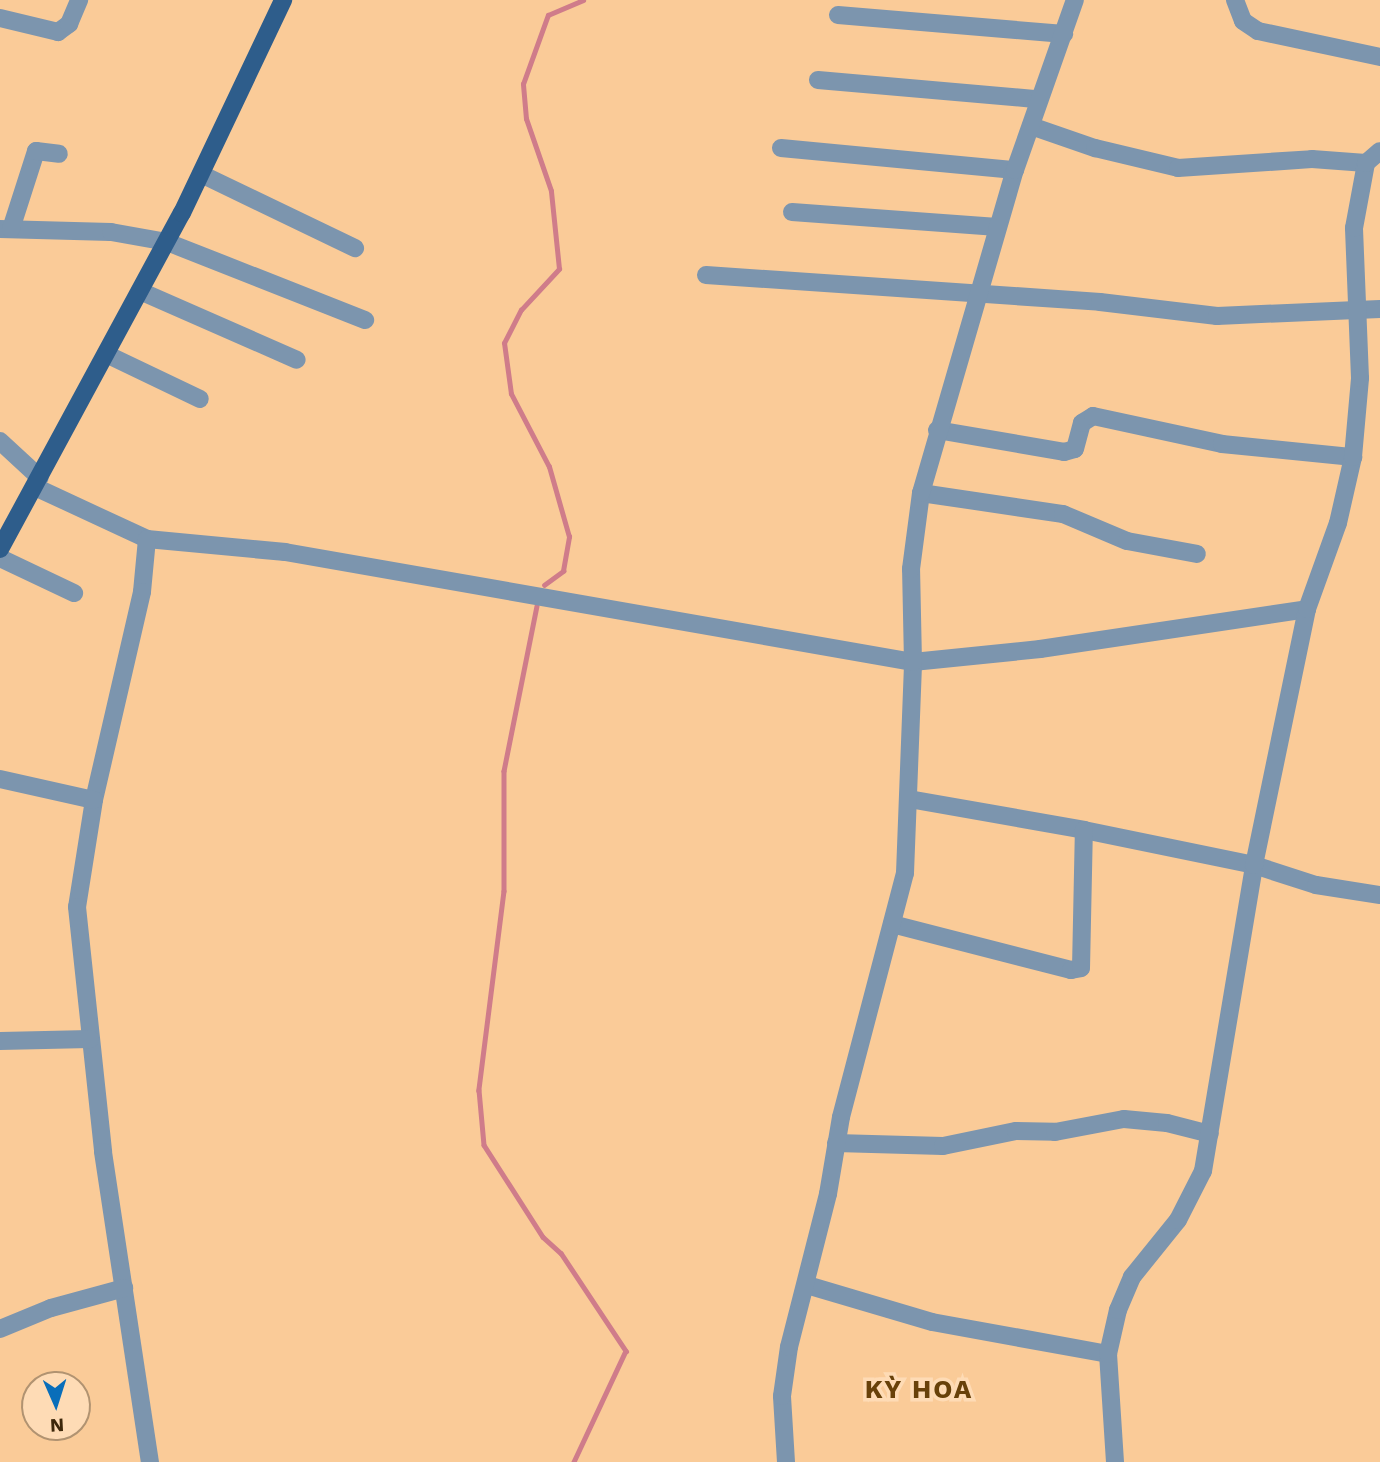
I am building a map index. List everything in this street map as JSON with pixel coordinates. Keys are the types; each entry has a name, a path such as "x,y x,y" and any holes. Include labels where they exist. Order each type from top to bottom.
{"main road":[{"path":"0,549 201,174 282,0"}],"street":[{"path":"0,18 58,32 69,24 79,0"},
{"path":"786,1462 783,1384 807,1285 836,1143 905,873 913,662 911,569 921,493 937,430 1015,170 1031,127 1037,99 1075,0"},
{"path":"1235,0 1243,21 1258,31 1380,57"},
{"path":"838,15 1064,34"},
{"path":"818,80 1037,99"},
{"path":"1031,127 1108,152 1178,167 1373,157 1354,228 1354,310 1360,378 1353,457 1338,523 1307,610 1254,865 1210,1134 1193,1196 1124,1290 1108,1354 1115,1462"},
{"path":"781,148 1015,170"},
{"path":"60,154 36,150 6,229 111,232 166,242 365,320"},
{"path":"201,174 355,248"},
{"path":"792,212 998,228"},
{"path":"706,275 978,294 1217,316 1380,309"},
{"path":"140,290 297,360"},
{"path":"106,354 200,399"},
{"path":"937,430 1064,452 1075,449 1082,423 1093,416 1222,444 1353,457"},
{"path":"0,441 37,482 147,539 285,552 913,662 1040,649 1307,610"},
{"path":"921,493 1063,514 1127,541 1196,554"},
{"path":"147,539 142,592 94,800 77,907 90,1040 150,1462"},
{"path":"0,558 74,593"},
{"path":"0,779 94,800"},
{"path":"909,799 1084,830 1254,865 1316,885 1380,895"},
{"path":"892,924 1063,968 1081,968 1084,830"},
{"path":"0,1041 90,1040"},
{"path":"836,1143 943,1146 1016,1131 1055,1132 1124,1119 1210,1134"},
{"path":"807,1285 932,1322 1108,1354"},
{"path":"0,1329 51,1308 124,1289"}],"waterway":[{"path":"544,585 563,571 569,537 549,467 511,394 504,343 521,310 559,269 551,191 526,119 523,84 548,15 583,0"},
{"path":"537,606 504,771 504,891 479,1090 484,1145 543,1237 561,1253 626,1351 574,1462"}],"district":[{"name":"KỲ HOA","path":"919,1390"}]}
